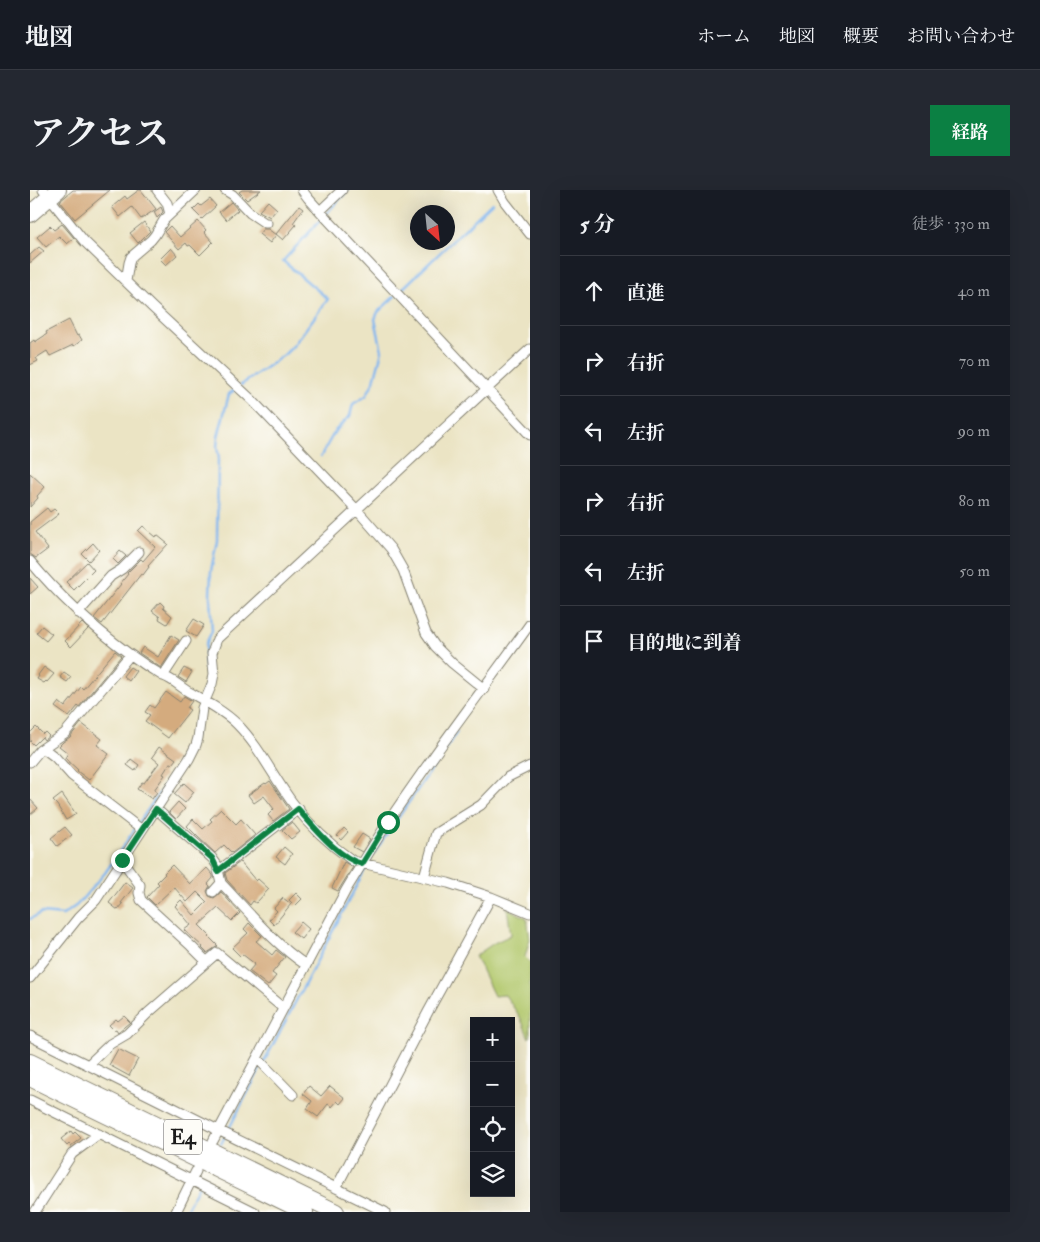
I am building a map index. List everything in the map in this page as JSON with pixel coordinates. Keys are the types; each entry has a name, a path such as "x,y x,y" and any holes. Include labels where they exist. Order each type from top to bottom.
{"highway":[{"path":"30,200 49,192"},
{"path":"30,214 49,192"},
{"name":"E4","path":"30,1062 336,1212"},
{"name":"E4","path":"30,1078 304,1212"}],"street":[{"path":"157,190 167,203 170,214"},
{"path":"126,281 131,257 155,236 160,225 196,190"},
{"path":"302,190 530,435"},
{"path":"320,211 342,190"},
{"path":"498,190 530,234"},
{"path":"230,191 250,213 267,224"},
{"path":"49,192 84,241 252,400 357,510 396,557 410,585 426,633 435,646 452,663 484,689"},
{"path":"30,978 78,918 96,900 196,746 200,718 214,674 212,653 217,639 530,349"},
{"path":"78,612 111,576 122,569 139,552"},
{"path":"30,561 78,612 109,639 236,723 293,804 319,833 342,854 362,864 448,883 530,912"},
{"path":"213,1141 346,890 388,822 530,624"},
{"path":"163,676 186,641"},
{"path":"30,761 43,748 64,733 130,654"},
{"path":"43,748 55,757 72,776 142,830"},
{"path":"424,877 436,834 481,804 508,778 530,766"},
{"path":"156,809 212,858 221,883 269,935 306,964"},
{"path":"218,871 298,809"},
{"path":"122,860 140,885 139,893 141,900 207,962"},
{"path":"213,892 221,883"},
{"path":"336,1188 428,1012 491,897"},
{"path":"88,1065 110,1044 127,1034 148,1013 217,953 283,1008"},
{"path":"30,1036 386,1212"},
{"path":"257,1058 293,1095"},
{"path":"30,1100 255,1212"},
{"path":"35,1212 72,1154 99,1134"},
{"path":"176,1212 196,1171"}],"green space":[{"path":"507,908 527,918 530,939 525,957 530,962 529,1038 520,1017 505,995 494,996 475,956 494,943 511,935"}],"building":[{"path":"73,190 110,190 75,219 60,201"},
{"path":"139,190 156,209 141,219 132,207 120,217 112,207 125,196 127,199"},
{"path":"242,190 261,190 247,200 239,192"},
{"path":"210,199 216,206 202,219 193,210 199,204 201,206"},
{"path":"268,201 277,209 270,217 259,211"},
{"path":"231,202 238,210 226,220 219,212"},
{"path":"299,206 303,209 293,223 296,225 283,240 276,234"},
{"path":"161,207 163,212 157,218 154,212"},
{"path":"198,221 206,230 204,232 213,242 200,255 186,243 179,249 164,232 170,226 180,237"},
{"path":"144,222 150,231 138,243 130,233"},
{"path":"62,224 74,238 67,244 59,236 46,247 37,237 50,226 54,230"},
{"path":"263,229 268,229 276,235 270,243 259,234"},
{"path":"39,247 44,251 30,263 30,255"},
{"path":"171,248 177,255 166,265 160,259"},
{"path":"69,320 77,336 79,335 82,340 74,346 50,356 47,351 36,358 38,361 30,365 30,343 34,340 35,342 47,334 46,332"},
{"path":"30,473 45,487 30,507"},
{"path":"47,508 50,512 54,509 59,514 35,532 48,549 36,558 30,554 30,522"},
{"path":"143,526 168,544 148,566 143,575 141,574 102,624 94,618 121,584 127,573 141,559 143,561 155,547 138,531"},
{"path":"93,543 99,550 89,561 82,554"},
{"path":"120,551 126,556 118,564 113,559"},
{"path":"87,562 94,570 74,590 66,582"},
{"path":"30,578 38,587 30,594"},
{"path":"160,602 164,606 163,608 172,616 167,624 152,611"},
{"path":"194,619 204,625 196,637 186,631"},
{"path":"82,623 88,629 71,647 65,641"},
{"path":"42,626 52,634 46,641 36,633"},
{"path":"171,635 179,640 161,668 139,653 143,647 158,657"},
{"path":"115,651 121,656 69,717 55,707 59,702 65,707"},
{"path":"44,667 54,674 44,683 37,679"},
{"path":"130,667 136,671 129,681 123,676"},
{"path":"184,668 192,672 186,682 178,677"},
{"path":"64,672 71,677 67,682 60,677"},
{"path":"166,692 180,702 184,696 192,701 187,708 190,710 168,738 145,721 150,715 145,712 150,705 154,708"},
{"path":"81,723 102,739 97,745 109,754 89,780 65,758 68,753 59,746 70,737"},
{"path":"36,727 43,734 45,732 49,736 44,740 42,737 34,745 30,741 30,733"},
{"path":"159,747 176,759 172,764 170,763 163,774 165,775 154,790 157,792 152,799 137,789 159,763 152,757"},
{"path":"131,759 139,765 135,771 127,765"},
{"path":"270,781 289,809 273,821 268,815 274,809 264,796 254,803 248,795"},
{"path":"184,783 194,792 185,803 174,794"},
{"path":"62,794 76,814 66,820 53,801"},
{"path":"30,799 38,808 30,815"},
{"path":"178,802 185,809 176,819 169,812"},
{"path":"221,809 236,824 241,819 255,835 232,853 224,845 215,853 187,826 193,819 203,829"},
{"path":"292,822 300,832 291,839 282,830"},
{"path":"65,827 72,835 57,846 51,838"},
{"path":"344,828 348,832 341,840 337,836"},
{"path":"362,834 370,839 362,852 353,847"},
{"path":"284,847 292,854 285,864 276,857"},
{"path":"240,862 256,881 258,879 269,889 256,903 253,901 250,905 227,880 225,873"},
{"path":"344,862 353,867 338,891 332,888"},
{"path":"172,865 190,884 207,868 213,875 208,884 210,886 207,891 209,896 214,898 221,892 240,913 232,921 218,908 199,925 218,946 207,953 184,930 191,925 175,906 181,900 194,915 207,902 197,892 187,902 174,887 155,905 147,897"},
{"path":"125,882 133,888 118,910 109,903"},
{"path":"296,893 302,899 295,906 289,900"},
{"path":"283,898 291,904 274,925 269,920 277,911 274,908"},
{"path":"301,922 309,929 301,939 292,932"},
{"path":"249,923 262,936 256,941 272,955 276,950 285,957 272,973 276,976 268,986 249,971 255,964 242,954 240,956 232,948 248,933 244,929"},
{"path":"124,1016 130,1022 118,1032 109,1025 116,1019 118,1021"},
{"path":"118,1049 138,1059 129,1076 109,1065"},
{"path":"309,1086 321,1096 330,1086 345,1098 340,1104 337,1101 332,1107 328,1104 318,1117 307,1109 312,1101 303,1094"},
{"path":"71,1131 81,1138 71,1146 69,1144 67,1146 61,1139"}],"waterway":[{"path":"241,385 284,355 293,346 328,299 283,261 348,190"},
{"path":"399,292 492,203"},
{"path":"321,456 335,431 350,416 353,404 366,396 374,381 382,351 375,319 378,312 395,296"},
{"path":"203,694 208,683 205,662 206,644 212,631 210,596 211,571 217,540 218,437 229,394 236,389"},
{"path":"264,1062 372,856 457,732"},
{"path":"138,824 185,756 195,734"},
{"path":"30,919 41,913 63,915 77,905 105,873 135,829"},
{"path":"221,1144 261,1067"},
{"path":"185,1212 203,1178"}],"route":[{"path":"122,860 156,809 212,858 218,871 298,809 319,833 342,854 362,864 388,822"}]}
